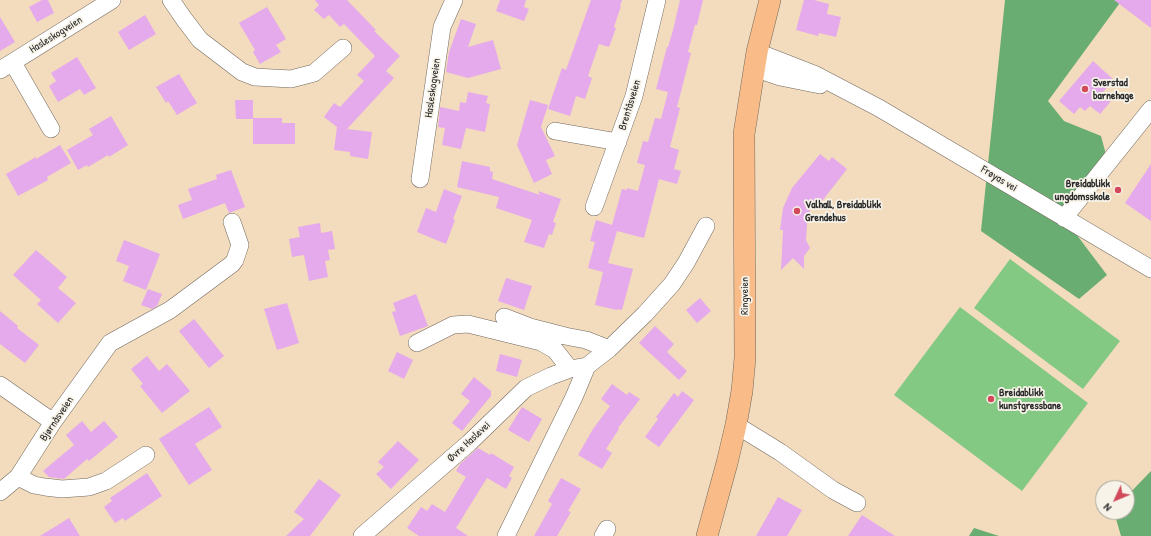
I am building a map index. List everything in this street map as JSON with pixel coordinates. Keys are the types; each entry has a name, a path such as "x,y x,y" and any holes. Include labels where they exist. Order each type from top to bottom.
{"main road":[{"name":"Ringveien","path":"707,536 727,463 742,391 745,358 744,134 755,60 770,0"}],"street":[{"name":"Hasleskogveien","path":"6,66 112,0"},
{"path":"172,0 200,40 242,72 255,77 291,79 314,73 343,48"},
{"name":"Hasleskogveien","path":"420,179 442,27 454,0"},
{"name":"Brentåsveien","path":"594,207 634,96 657,0"},
{"name":"Frøyas vei","path":"755,60 816,75 879,108 1151,269"},
{"path":"6,66 51,129"},
{"path":"1064,218 1151,109"},
{"path":"555,131 618,142"},
{"name":"Bjørnåsveien","path":"0,492 18,477 53,422 110,343 170,310 232,264 240,245 232,222"},
{"name":"Øvre Haslevei","path":"362,536 469,443 526,388 570,369 587,366 609,349 645,314 672,284 686,263 706,226"},
{"path":"504,317 530,327 586,340 609,349"},
{"path":"417,343 453,325 460,323 468,324 541,342 555,350 570,369"},
{"path":"506,536 574,398 587,366"},
{"path":"0,385 53,422"},
{"path":"736,425 780,452 833,490 857,503"},
{"path":"18,477 34,485 45,487 62,489 89,487 106,481 146,455"}],"green space":[{"path":"1005,0 1122,0 1048,101 1064,121 1101,136 1108,162 1064,218 1107,275 1079,299 981,231"},
{"path":"1010,259 1120,341 1083,389 974,308"},
{"name":"Breidablikk kunstgressbane","path":"960,307 1088,403 1022,491 894,395"},
{"path":"1151,471 1151,536 1121,536 1116,520 1135,520 1135,488"},
{"path":"974,528 999,536 969,536"}],"building":[{"path":"42,0 48,0 54,13 37,22 29,7"},
{"path":"315,0 347,0 376,30 374,31 400,56 386,71 394,78 347,129 372,132 368,159 350,156 350,152 334,150 337,127 324,117 334,103 340,107 364,81 357,75 375,56 344,24 340,27 329,15 324,19 314,10 319,5"},
{"path":"500,0 526,0 524,7 529,9 524,21 496,11"},
{"path":"591,0 622,0 614,27 616,28 609,47 599,44 588,76 592,78 585,99 576,96 570,116 548,109 562,68 566,70"},
{"path":"680,0 703,0 688,52 691,53 677,107 680,108 670,147 679,150 674,169 681,171 677,184 659,179 644,238 617,231 608,263 633,269 622,310 595,305 603,272 588,268 595,242 590,241 596,220 612,225 622,189 627,190 627,188 638,191 645,165 637,163 643,141 648,142 655,118 661,119 668,92 656,89"},
{"path":"804,0 814,0 829,4 827,14 841,17 836,37 819,33 818,36 796,30"},
{"path":"1114,0 1151,0 1151,28"},
{"path":"267,7 286,39 276,45 281,52 260,64 253,52 255,50 239,23"},
{"path":"145,15 156,34 129,50 118,32"},
{"path":"0,17 15,42 0,51"},
{"path":"461,19 476,24 468,47 493,40 501,69 468,78 446,72 449,52"},
{"path":"77,57 96,88 84,95 80,89 58,102 49,86 56,81 51,73"},
{"path":"1093,61 1114,80 1102,93 1111,101 1100,114 1090,106 1085,111 1080,107 1074,114 1059,101"},
{"path":"179,74 197,103 177,115 168,101 166,103 156,87"},
{"path":"468,92 488,96 486,103 490,104 485,132 466,128 461,149 442,145 445,128 438,127 440,107 459,111 460,102 466,103"},
{"path":"235,100 253,100 253,118 282,118 282,123 295,123 295,144 253,144 253,119 236,119"},
{"path":"530,100 548,105 541,127 555,156 546,160 552,174 534,183 517,145"},
{"path":"111,116 128,145 109,157 108,155 88,167 87,165 78,170 67,150 93,135 89,129"},
{"path":"60,145 71,163 47,177 48,180 18,196 6,174"},
{"name":"Valhall, Breidablikk Grendehus","path":"820,154 829,161 832,157 847,169 819,205 812,201 807,224 806,240 810,248 804,256 804,269 793,258 781,270 783,230 780,230 783,208 792,188"},
{"path":"462,161 490,167 490,171 493,172 492,179 540,195 538,191 561,199 553,222 556,223 552,235 549,234 544,248 524,242 532,220 496,208 499,197 457,187"},
{"path":"1151,164 1151,221 1125,203"},
{"path":"231,170 245,207 229,213 225,203 183,219 178,205 192,200 188,189 217,179 216,175"},
{"path":"444,189 462,196 453,219 455,220 446,244 417,232 426,208 436,212"},
{"path":"320,223 321,233 332,231 335,249 328,250 330,260 325,261 328,277 309,281 304,255 292,257 289,239 300,237 298,227"},
{"path":"124,240 160,254 146,290 123,281 129,266 116,261"},
{"path":"36,250 67,277 58,288 76,303 58,323 37,304 41,300 13,275"},
{"path":"506,278 532,286 524,310 498,301"},
{"path":"148,289 162,294 157,306 152,309 141,305"},
{"path":"416,294 428,326 400,336 392,312 396,311 393,303"},
{"path":"700,298 711,311 697,323 686,310"},
{"path":"287,303 299,343 277,350 264,309"},
{"path":"0,311 18,326 17,328 39,345 25,363 0,344"},
{"path":"194,319 224,356 209,368 179,331"},
{"path":"655,326 674,344 667,352 687,371 679,380 639,343"},
{"path":"397,352 413,360 404,379 388,371"},
{"path":"500,354 522,360 517,377 496,371"},
{"path":"147,356 159,371 167,364 190,391 162,413 140,386 143,384 131,369"},
{"path":"474,377 491,391 491,396 462,431 452,423 470,401 461,394"},
{"path":"612,384 627,395 629,392 640,399 618,428 619,429 606,449 612,453 602,469 578,455 593,429 610,406 601,399"},
{"path":"682,391 694,400 659,447 645,437 658,419 656,417 674,393 678,397"},
{"path":"209,407 222,427 195,444 212,470 189,485 159,439"},
{"path":"522,407 542,419 529,442 508,430"},
{"path":"82,421 91,432 104,421 118,437 89,461 87,459 64,479 49,477 43,471 74,445 66,435"},
{"path":"398,441 419,460 391,489 376,474 384,467 378,462"},
{"path":"478,448 490,455 491,453 514,467 509,476 512,478 506,489 487,478 456,528 468,536 419,536 407,528 421,507 427,511 432,504 445,512 466,477 456,471 460,464"},
{"path":"147,473 162,496 125,521 123,518 115,523 104,507 112,501 110,498"},
{"path":"561,478 581,489 568,511 571,512 557,536 534,536 552,504 548,501"},
{"path":"319,479 341,495 310,536 286,536 304,519 294,512"},
{"path":"778,497 802,510 787,536 756,536"},
{"path":"862,515 895,536 848,536"},
{"path":"69,518 80,536 40,536"}],"place":[{"name":"Sverstad barnehage","path":"1085,89"},
{"name":"Breidablikk ungdomsskole","path":"1118,190"},
{"name":"Valhall, Breidablikk Grendehus","path":"797,211"},
{"name":"Breidablikk kunstgressbane","path":"991,399"}]}
